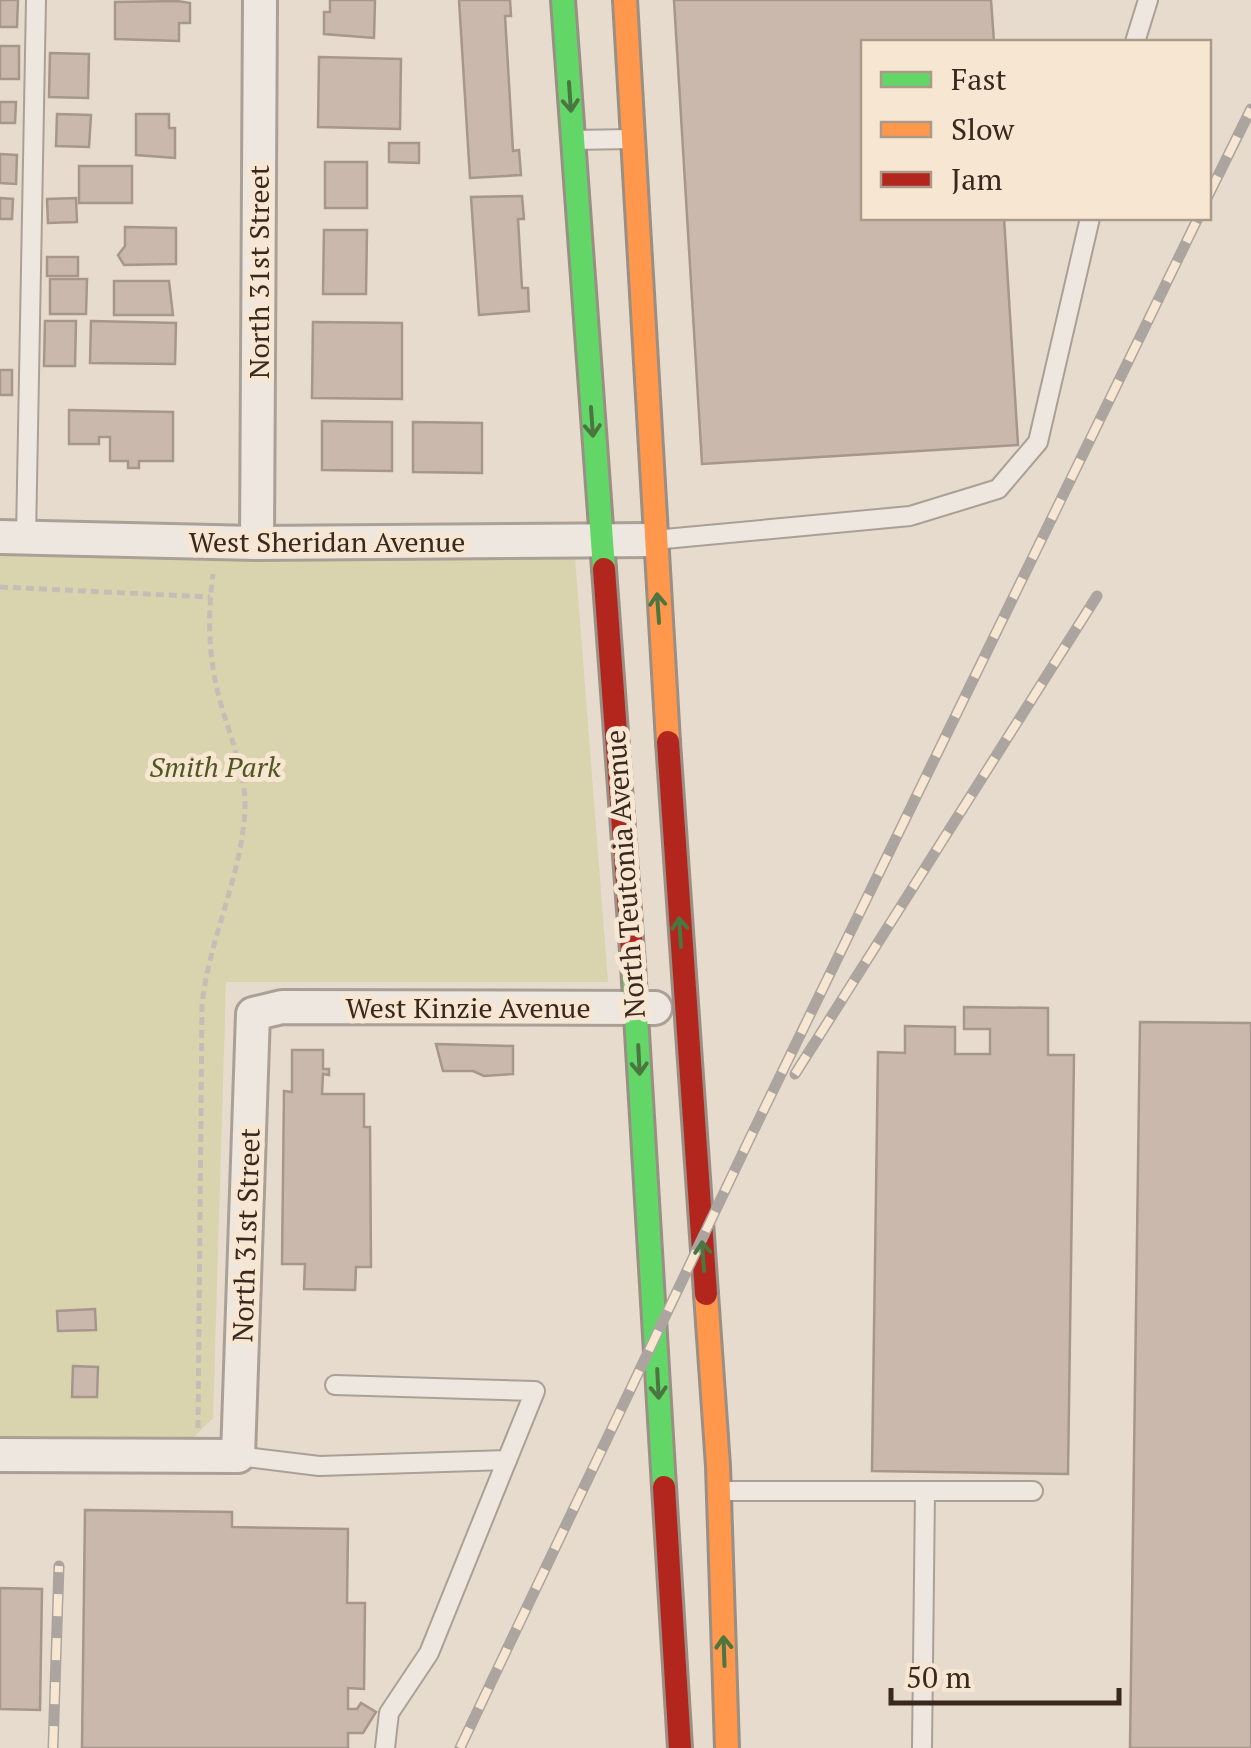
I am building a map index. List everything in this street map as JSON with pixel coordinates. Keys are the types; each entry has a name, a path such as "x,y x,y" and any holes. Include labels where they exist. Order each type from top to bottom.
{"main road":[{"name":"North Teutonia Avenue","path":"563,0 636,1009 691,1468 720,1490 727,1748"},
{"path":"613,0 628,55"},
{"name":"North Teutonia Avenue","path":"625,0 684,1006 691,1468 680,1748"}],"street":[{"name":"North 31st Street","path":"257,544 260,0"},
{"name":"West Sheridan Avenue","path":"13,537 257,544 654,540"},
{"name":"West Kinzie Avenue","path":"253,1014 282,1006 684,1006"},
{"name":"North 31st Street","path":"238,1456 253,1014"},
{"path":"0,1455 238,1456"}],"lane":[{"path":"13,537 36,0"},
{"path":"1137,40 1148,0"},
{"path":"572,140 633,138"},
{"path":"654,540 910,516 998,489 1038,442 1090,220"},
{"path":"336,1385 535,1391 429,1654 389,1713 385,1748"},
{"path":"238,1456 319,1466 507,1460"},
{"path":"720,1490 1033,1491"},
{"path":"922,1748 925,1490"}],"path":[{"path":"203,1456 198,1434 196,1334 202,1005 206,966 241,843 245,806 238,756 209,649 213,571"},
{"path":"0,587 210,597"}],"green space":[{"name":"Smith Park","path":"0,550 575,557 608,982 226,982 213,1418 193,1438 0,1436"}],"building":[{"path":"0,0 18,0 17,27 0,27"},
{"path":"330,0 375,0 374,38 324,34 324,12 330,12"},
{"path":"459,0 510,0 511,16 505,16 513,151 519,150 521,175 470,178"},
{"path":"674,0 991,0 994,40 861,40 861,220 1004,220 1018,445 702,464"},
{"path":"115,2 190,3 190,23 179,23 179,41 115,39"},
{"path":"0,46 19,46 19,79 0,79"},
{"path":"50,53 89,54 88,98 49,97"},
{"path":"319,57 401,59 400,129 318,127"},
{"path":"0,102 16,102 15,123 0,123"},
{"path":"57,114 91,115 89,147 56,146"},
{"path":"136,114 169,114 169,128 175,128 175,158 136,155"},
{"path":"389,143 419,143 419,163 389,162"},
{"path":"0,154 17,155 16,184 0,183"},
{"path":"325,162 367,162 367,208 325,208"},
{"path":"79,166 132,166 132,203 79,203"},
{"path":"522,196 524,219 518,219 522,288 528,288 529,311 479,315 471,197"},
{"path":"0,198 13,199 12,219 0,219"},
{"path":"76,198 77,222 48,223 47,199"},
{"path":"125,227 176,228 176,264 124,265 118,255 125,246"},
{"path":"324,230 367,230 366,294 323,294"},
{"path":"47,257 78,257 78,276 47,276"},
{"path":"50,279 87,279 86,314 50,314"},
{"path":"114,281 169,281 173,315 114,315"},
{"path":"45,321 76,321 75,366 44,366"},
{"path":"91,321 176,323 175,364 90,363"},
{"path":"313,322 402,323 402,399 312,398"},
{"path":"0,370 12,370 12,395 0,395"},
{"path":"69,410 173,412 173,461 139,461 139,468 128,468 128,461 110,461 110,437 99,437 99,444 69,444"},
{"path":"322,421 392,422 392,471 322,470"},
{"path":"413,422 482,423 482,473 413,472"},
{"path":"964,1007 1048,1008 1048,1055 1074,1055 1068,1474 872,1471 878,1052 905,1053 905,1026 955,1027 955,1054 990,1054 990,1029 964,1029"},
{"path":"1140,1022 1251,1023 1251,1748 1130,1748"},
{"path":"436,1044 513,1046 513,1074 484,1076 473,1071 443,1071"},
{"path":"292,1050 323,1050 323,1069 329,1069 329,1075 323,1074 322,1094 364,1094 364,1127 370,1127 371,1267 356,1267 355,1290 304,1289 305,1264 282,1264 284,1091 292,1092"},
{"path":"95,1309 96,1330 58,1331 57,1311"},
{"path":"73,1366 98,1367 97,1397 72,1397"},
{"path":"85,1510 232,1512 232,1527 348,1529 347,1603 365,1603 364,1689 348,1688 348,1709 357,1709 361,1703 376,1712 363,1733 348,1733 348,1748 82,1748"},
{"path":"0,1588 42,1589 40,1710 0,1709"}],"railway":[{"path":"1211,190 1251,109"},
{"path":"460,1748 749,1140 1197,220"},
{"path":"795,1074 1097,596"},
{"path":"53,1748 59,1566"}],"traffic: fast":[{"path":"563,0 604,569"},
{"path":"633,965 664,1487"}],"traffic: slow":[{"path":"625,0 668,742"},
{"path":"706,1294 718,1466 727,1748"}],"traffic: jam":[{"path":"604,569 633,965"},
{"path":"668,742 706,1294"},
{"path":"664,1487 680,1748"}]}
